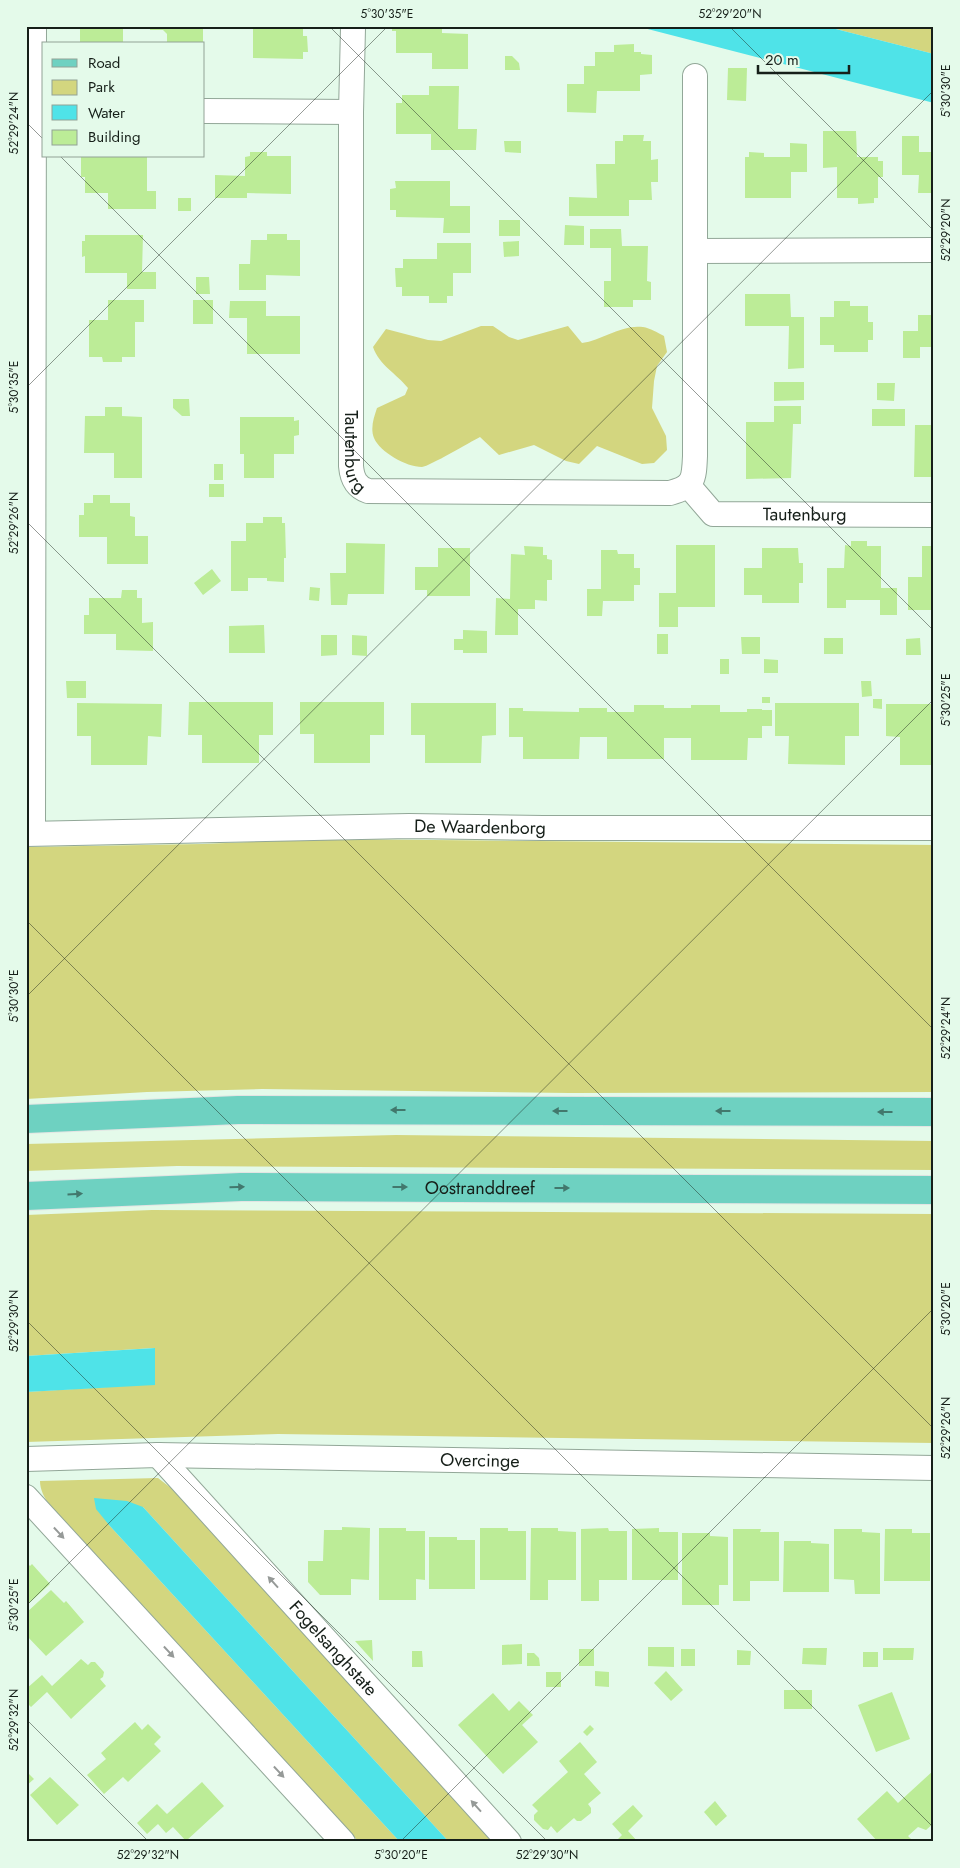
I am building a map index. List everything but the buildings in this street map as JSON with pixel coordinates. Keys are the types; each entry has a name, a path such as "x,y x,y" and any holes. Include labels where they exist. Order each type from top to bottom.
{"main road":[{"path":"26,1119 238,1110 934,1112"},
{"name":"Oostranddreef","path":"26,1196 241,1187 934,1190"}],"street":[{"path":"29,834 39,109 34,26"},
{"name":"Tautenburg","path":"353,28 350,451 352,476 357,484 368,491 380,492 643,493 670,493 688,485 713,514 934,515"},
{"path":"688,485 695,474 695,76"},
{"path":"205,111 351,112"},
{"path":"696,251 934,250"},
{"name":"De Waardenborg","path":"29,834 409,826 934,828"},
{"name":"Overcinge","path":"26,1459 158,1455 934,1468"},
{"name":"Fogelsanghstate","path":"158,1455 509,1842"},
{"path":"26,1497 343,1842"}],"green space":[{"path":"824,26 934,26 934,54"},
{"path":"481,326 493,326 509,337 518,340 568,326 582,343 635,327 648,328 664,336 667,352 657,366 652,408 666,436 667,450 654,463 642,464 597,446 579,464 566,461 534,445 499,455 480,437 422,467 401,462 394,458 377,443 372,426 377,408 405,395 408,388 379,359 373,347 386,329 428,340 441,341"},
{"path":"329,839 934,845 934,1092 570,1093 262,1089 147,1092 26,1099 26,847 202,844"},
{"path":"396,1135 934,1141 934,1170 177,1166 26,1171 26,1144"},
{"path":"152,1210 934,1214 934,1443 278,1434 26,1442 26,1392 155,1384 154,1348 26,1356 26,1215"},
{"path":"158,1478 180,1495 500,1842 449,1842 143,1507 109,1525 400,1842 359,1842 57,1513 43,1495 40,1481"}],"water":[{"path":"636,26 824,26 934,54 934,103"},
{"path":"155,1348 155,1385 26,1392 26,1356"},
{"path":"94,1498 127,1501 143,1507 449,1842 400,1842 109,1525 96,1509"}]}
